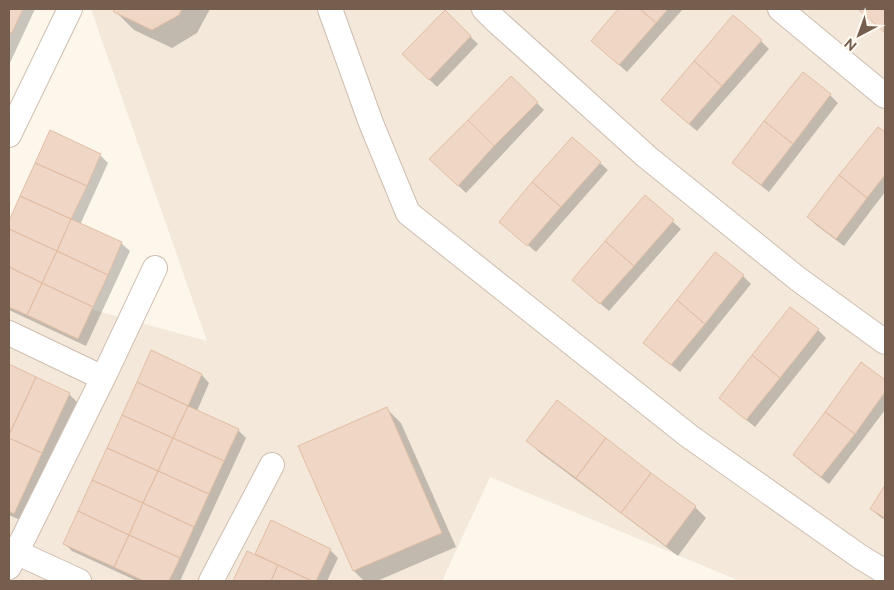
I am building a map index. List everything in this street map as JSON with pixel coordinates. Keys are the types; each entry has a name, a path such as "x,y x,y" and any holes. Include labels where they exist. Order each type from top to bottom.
{"street":[{"path":"9,135 70,9"},
{"path":"330,9 371,123 408,213 689,436 859,556 885,572"},
{"path":"484,9 647,157 798,279 885,342"},
{"path":"780,9 885,96"},
{"path":"79,581 11,556 102,378 155,268"},
{"path":"9,333 102,378"},
{"path":"211,581 272,465"}],"shaded area":[{"path":"91,9 885,9 885,581 740,581 490,477 442,581 9,581 9,287 207,341"}],"building":[{"path":"9,9 23,9 12,33 9,32"},
{"path":"113,9 182,9 179,15 152,30 114,12"},
{"path":"618,9 640,9 656,23 619,65 591,41"},
{"path":"640,9 668,9 656,23"},
{"path":"858,9 885,9 885,33"},
{"path":"445,10 471,36 429,80 402,54"},
{"path":"733,15 762,40 722,86 694,61"},
{"path":"694,61 722,86 689,124 661,100"},
{"path":"803,72 831,94 793,144 764,121"},
{"path":"511,76 538,102 494,146 468,120"},
{"path":"468,120 494,146 458,186 429,159"},
{"path":"764,121 793,144 761,185 732,163"},
{"path":"878,127 885,132 885,175 867,198 839,175"},
{"path":"50,130 101,154 87,186 35,163"},
{"path":"572,137 601,162 561,207 532,182"},
{"path":"35,163 87,186 71,219 20,196"},
{"path":"839,175 867,198 836,239 807,217"},
{"path":"532,182 561,207 527,246 499,222"},
{"path":"645,195 674,220 634,266 605,241"},
{"path":"20,196 71,219 57,251 9,229 9,221"},
{"path":"71,219 122,242 108,275 57,251"},
{"path":"9,229 57,251 42,283 9,267"},
{"path":"605,241 634,266 600,304 572,280"},
{"path":"57,251 108,275 93,307 42,283"},
{"path":"715,252 744,275 705,324 677,300"},
{"path":"9,267 42,283 27,315 9,307"},
{"path":"42,283 93,307 78,339 27,315"},
{"path":"677,300 705,324 671,365 643,343"},
{"path":"790,307 819,329 780,378 752,355"},
{"path":"151,350 202,374 188,406 137,382"},
{"path":"752,355 780,378 746,420 719,398"},
{"path":"861,362 885,380 885,392 855,434 825,412"},
{"path":"9,364 36,377 9,435"},
{"path":"36,377 70,393 42,453 9,438"},
{"path":"137,382 188,406 173,438 122,415"},
{"path":"557,400 606,438 576,478 526,441"},
{"path":"188,406 239,429 224,461 173,438"},
{"path":"387,407 442,533 353,571 298,446"},
{"path":"825,412 855,434 821,477 793,455"},
{"path":"122,415 173,438 158,471 107,448"},
{"path":"9,438 42,453 14,514 9,511"},
{"path":"173,438 224,461 209,494 158,471"},
{"path":"606,438 651,473 621,513 576,478"},
{"path":"107,448 158,471 143,503 92,480"},
{"path":"158,471 209,494 194,527 143,503"},
{"path":"651,473 696,506 666,546 621,513"},
{"path":"92,480 143,503 129,535 78,511"},
{"path":"885,485 885,518 870,509"},
{"path":"143,503 194,527 180,558 129,535"},
{"path":"78,511 129,535 114,567 63,544"},
{"path":"271,520 331,549 316,581 312,581 255,554"},
{"path":"129,535 180,558 169,581 144,581 114,567"},
{"path":"247,551 278,565 271,581 233,581"},
{"path":"278,565 312,581 271,581"}]}
